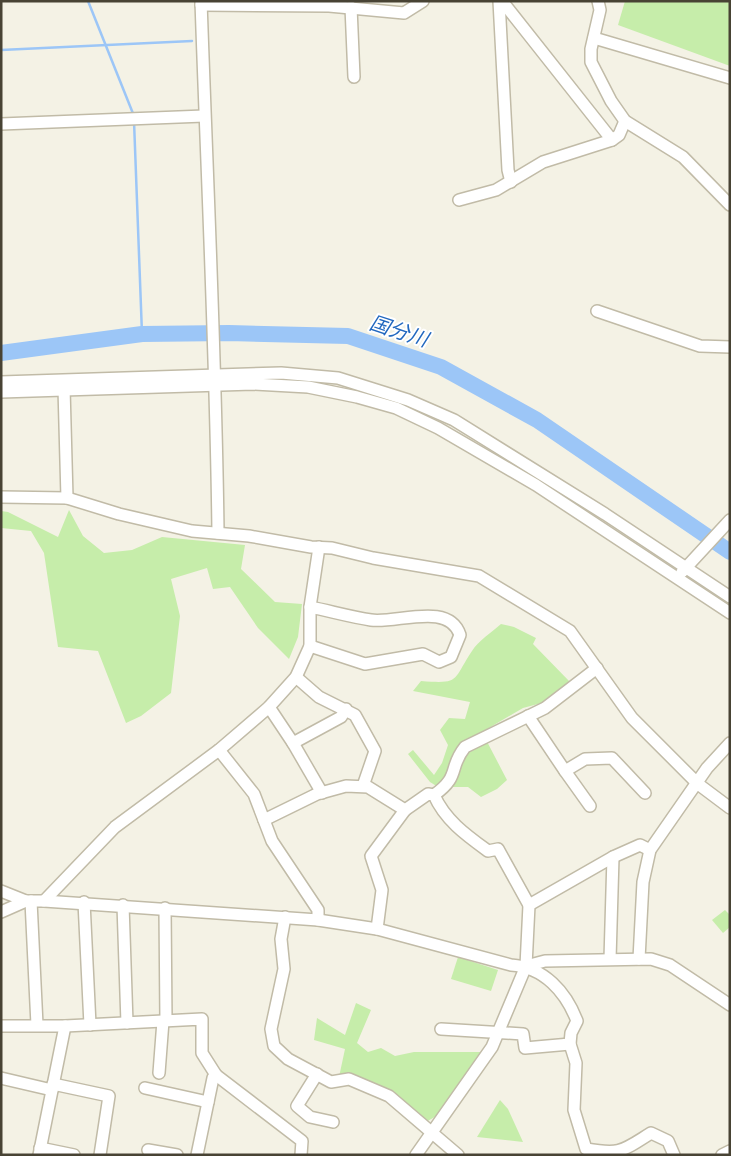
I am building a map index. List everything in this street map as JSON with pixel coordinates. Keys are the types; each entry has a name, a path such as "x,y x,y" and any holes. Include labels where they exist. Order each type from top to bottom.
{"street":[{"path":"218,533 216,375 204,116 201,3 351,7 404,13 423,1"},
{"path":"501,1 612,140"},
{"path":"501,1 511,182"},
{"path":"598,1 600,10 591,62 596,75 625,121 683,157 730,205"},
{"path":"351,7 354,77"},
{"path":"594,38 730,78"},
{"path":"1,124 204,116"},
{"path":"459,200 478,196 511,182 543,162 612,140 619,135 625,121"},
{"path":"597,311 700,346 730,346"},
{"path":"1,382 281,372 338,378 408,400 454,420 686,567 730,597"},
{"path":"1,392 216,375 308,387 357,397 396,408 438,428 536,486 674,580 730,613"},
{"path":"64,388 67,498"},
{"path":"1,497 67,498 192,531 332,548 373,558 479,576 570,631 632,718 698,784 730,808"},
{"path":"674,580 730,520"},
{"path":"44,901 115,827 220,750 269,707 296,677 310,646 310,607 319,547"},
{"path":"310,607 373,621 428,615 452,623 457,627 460,635 451,657 439,662 423,654 365,664 310,646"},
{"path":"377,929 382,890 371,856 404,810 428,794 434,795 447,785 454,773 457,756 465,747 555,702 597,668"},
{"path":"296,677 319,696 355,714 375,751 363,786"},
{"path":"269,707 293,743 322,793"},
{"path":"293,743 341,717 346,709"},
{"path":"528,716 590,806"},
{"path":"639,959 638,941 643,882 650,850 698,784 707,768 730,743"},
{"path":"220,750 254,794 272,842 318,910 318,920"},
{"path":"565,771 585,759 612,758 644,793"},
{"path":"264,820 322,793 346,786 363,786 404,810"},
{"path":"416,1155 430,1132 492,1047 501,1031 526,966 529,905 498,849 488,851 447,818 434,795"},
{"path":"529,905 613,857 640,845 650,850"},
{"path":"610,959 613,857"},
{"path":"1,891 28,901 84,902 318,920 377,929 511,965 526,966 545,961 639,959 670,965 730,1005"},
{"path":"1,912 28,901"},
{"path":"28,901 37,1025"},
{"path":"84,902 90,1025"},
{"path":"124,905 127,1023"},
{"path":"159,1073 165,1021 165,908"},
{"path":"285,917 281,939 284,969 271,1029 272,1042 280,1053 332,1082 348,1079 389,1096 458,1155"},
{"path":"526,966 542,974 570,1004 577,1021 571,1033 570,1044 576,1063 574,1110 586,1149 608,1153 620,1152 651,1132 668,1141 674,1155"},
{"path":"1,1026 65,1026 202,1018 202,1053 216,1076 302,1141 301,1155"},
{"path":"65,1026 39,1151 74,1155"},
{"path":"441,1028 523,1034 525,1048 570,1044"},
{"path":"317,1074 297,1106 310,1117 334,1122"},
{"path":"196,1155 213,1078 216,1076"},
{"path":"1,1078 109,1096 100,1155"},
{"path":"145,1088 208,1102"},
{"path":"148,1150 177,1155"},
{"path":"722,1155 730,1151"}],"green space":[{"path":"625,1 730,1 730,66 618,25"},
{"path":"69,510 83,536 104,553 132,550 162,537 245,545 241,569 275,602 302,604 298,637 289,659 258,628 230,587 213,589 207,568 171,579 180,616 171,693 141,716 126,723 98,651 58,647 44,553 31,531 1,528 1,511 8,512 58,537"},
{"path":"501,624 514,627 536,638 533,644 570,682 549,701 523,708 482,732 507,780 497,789 481,797 468,787 438,787 430,782 408,754 413,750 434,775 442,763 448,745 440,730 449,718 465,719 470,702 413,691 421,681 443,682 454,678 481,640"},
{"path":"725,910 730,915 730,927 723,933 712,920"},
{"path":"458,957 498,970 491,991 451,979"},
{"path":"356,1003 371,1010 357,1043 368,1052 381,1048 395,1056 414,1052 481,1052 438,1115 426,1122 360,1077 339,1077 345,1049 314,1040 317,1018 345,1035"},
{"path":"500,1100 508,1109 523,1142 477,1137"}],"waterway":[{"path":"88,1 134,116"},
{"path":"1,50 192,41"},
{"path":"134,121 142,334"},
{"name":"国分川","path":"1,353 142,334 229,333 348,336 441,367 537,420 730,552"}]}
